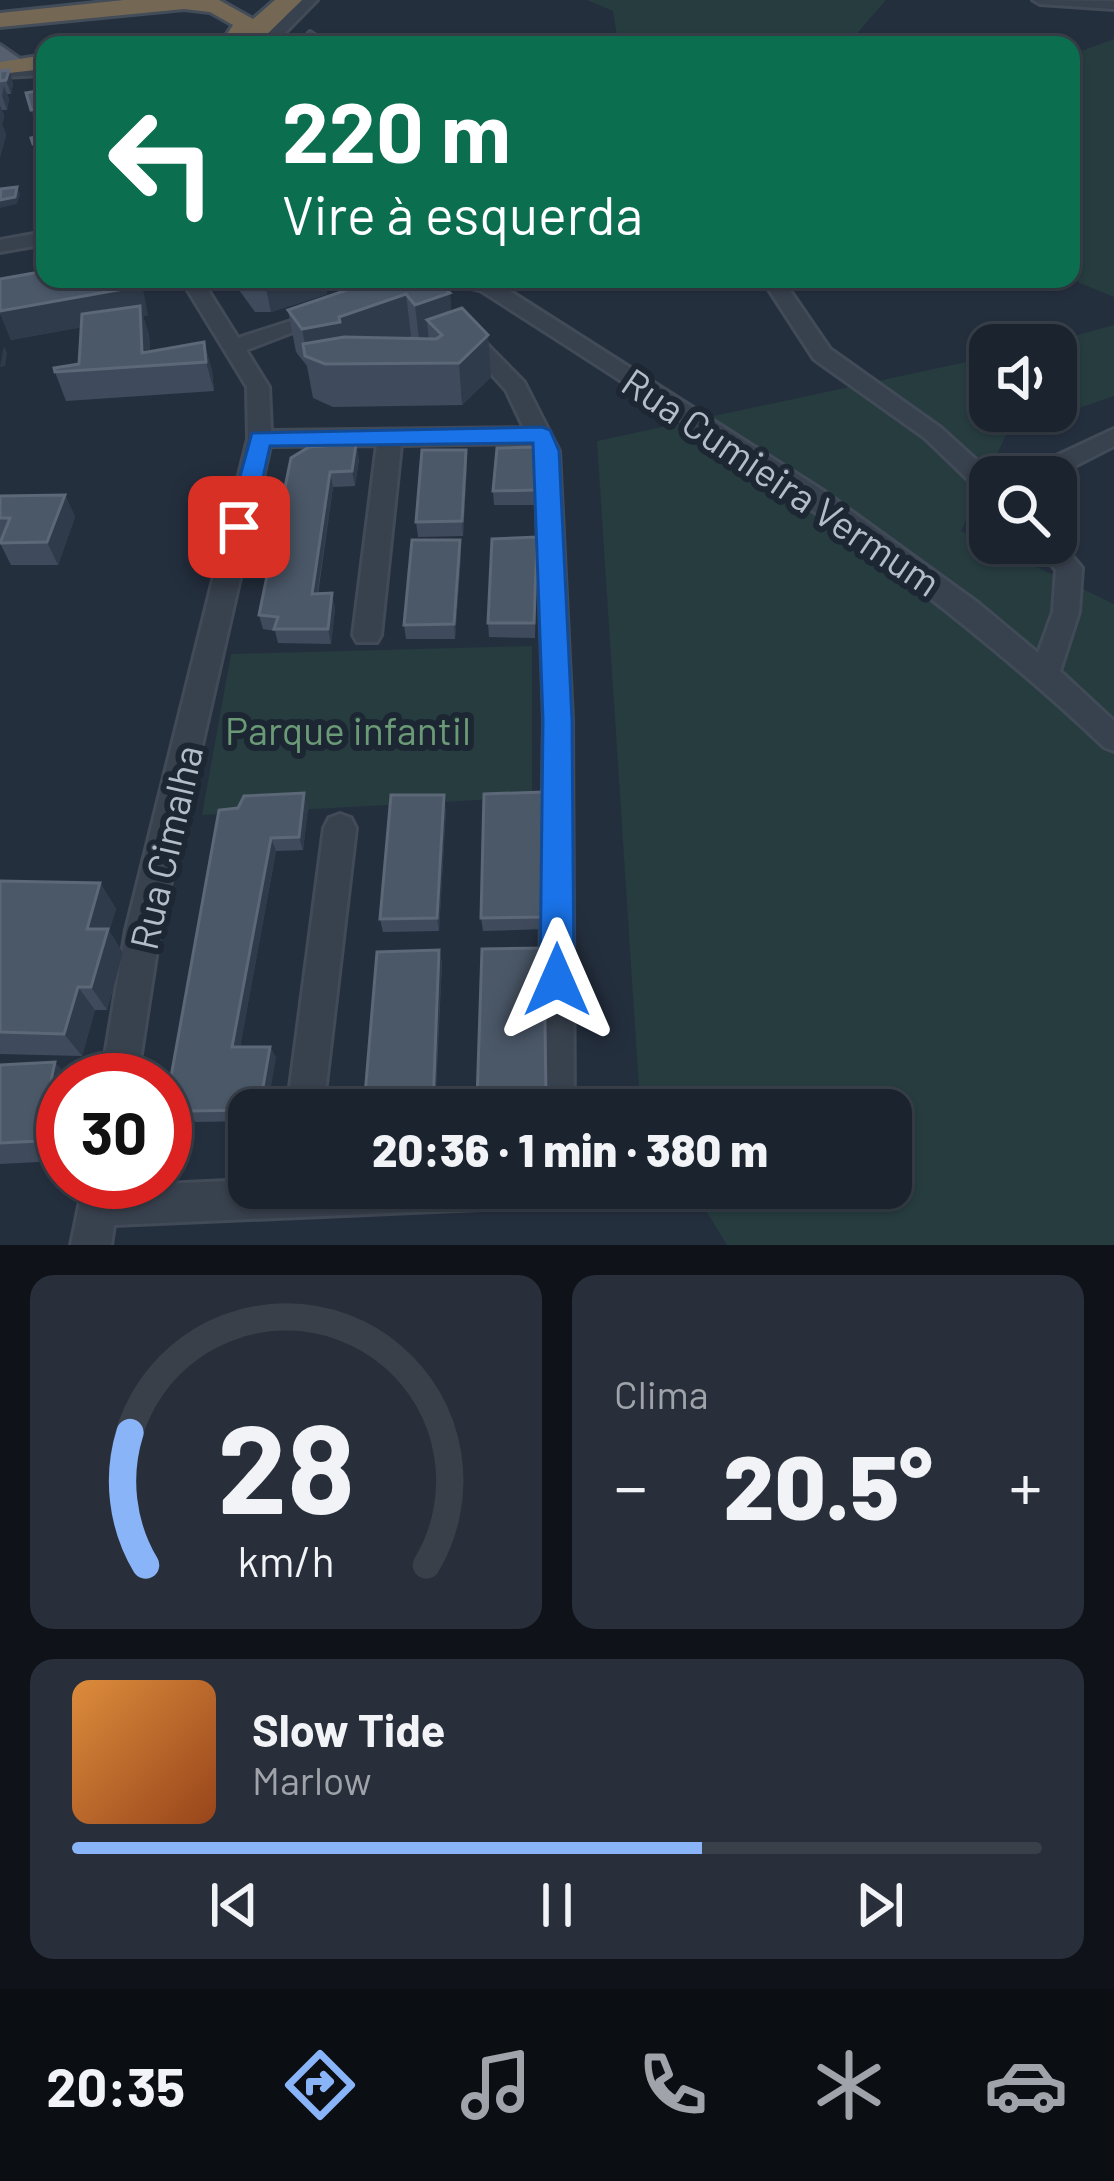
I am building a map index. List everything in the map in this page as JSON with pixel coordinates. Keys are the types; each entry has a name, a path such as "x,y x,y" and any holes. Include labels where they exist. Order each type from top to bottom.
{"highway":[{"path":"0,17 188,0"},
{"path":"252,36 290,0"},
{"path":"144,2 191,2 232,12 245,24 238,36"},
{"path":"2,60 36,62"}],"street":[{"path":"274,36 310,0"},
{"path":"1040,0 1114,5"},
{"path":"0,246 36,240"},
{"name":"Rua Cimalha","path":"123,1053 143,930 260,439 258,387 197,288"},
{"path":"377,298 411,288"},
{"path":"424,288 516,387 547,451 558,720 556,1089"},
{"name":"Rua Cumieira Vermum","path":"492,288 842,511 1046,671 1114,739"},
{"path":"778,288 822,355 933,433 969,466"},
{"path":"235,346 340,311"},
{"path":"260,439 542,435"},
{"path":"1076,456 1114,437"},
{"path":"367,635 390,438"},
{"path":"1046,671 1066,612 1065,564"},
{"path":"308,1089 340,828"},
{"path":"192,1193 228,1193"},
{"path":"91,1245 98,1209"}],"green space":[{"path":"587,0 886,0 855,36 617,36 613,11"},
{"path":"1114,39 1114,297 1080,283 1080,52"},
{"path":"1114,325 1114,396 1077,409 1077,335"},
{"path":"969,361 969,432 1010,432 996,456 969,456 969,514 961,531 969,535 969,564 1030,564 1114,604 1114,1245 727,1245 705,1209 912,1209 912,1089 639,1089 597,441"},
{"name":"Parque infantil","path":"532,646 532,797 202,815 231,654"}],"building":[{"path":"36,91 36,109 31,110 26,93"},
{"path":"17,187 15,197 0,200 1,189"},
{"path":"36,273 36,288 129,288 0,311 0,279"},
{"path":"353,288 444,288 450,293 415,305 406,294 339,317 340,322 302,329 288,310"},
{"path":"140,306 142,353 204,342 206,362 55,372 54,368 79,364 82,314"},
{"path":"462,308 488,335 459,363 325,364 305,356 303,344 344,337 436,339 442,335 427,320"},
{"path":"356,444 352,471 330,472 312,594 332,593 328,629 274,629 278,617 259,615 291,458 309,447"},
{"path":"536,447 536,490 493,491 497,448"},
{"path":"422,450 466,450 462,521 416,522"},
{"path":"65,495 47,542 0,543 10,518 0,518 0,496"},
{"path":"537,537 534,623 488,623 492,539"},
{"path":"412,540 460,540 454,624 404,625"},
{"path":"543,792 545,917 481,918 484,794"},
{"path":"304,793 299,837 271,838 232,1047 270,1047 263,1089 228,1089 228,1110 192,1111 192,1053 175,1053 219,810 238,808 244,796"},
{"path":"391,795 444,795 437,918 380,919"},
{"path":"0,881 100,883 87,929 108,929 91,987 78,987 64,1034 0,1032"},
{"path":"544,948 546,1089 477,1089 482,949"},
{"path":"439,950 434,1089 366,1089 377,952"},
{"path":"36,1063 36,1141 0,1143 0,1065"}],"route":[{"path":"239,527 260,439 542,435 547,451 558,720 557,980"}]}
